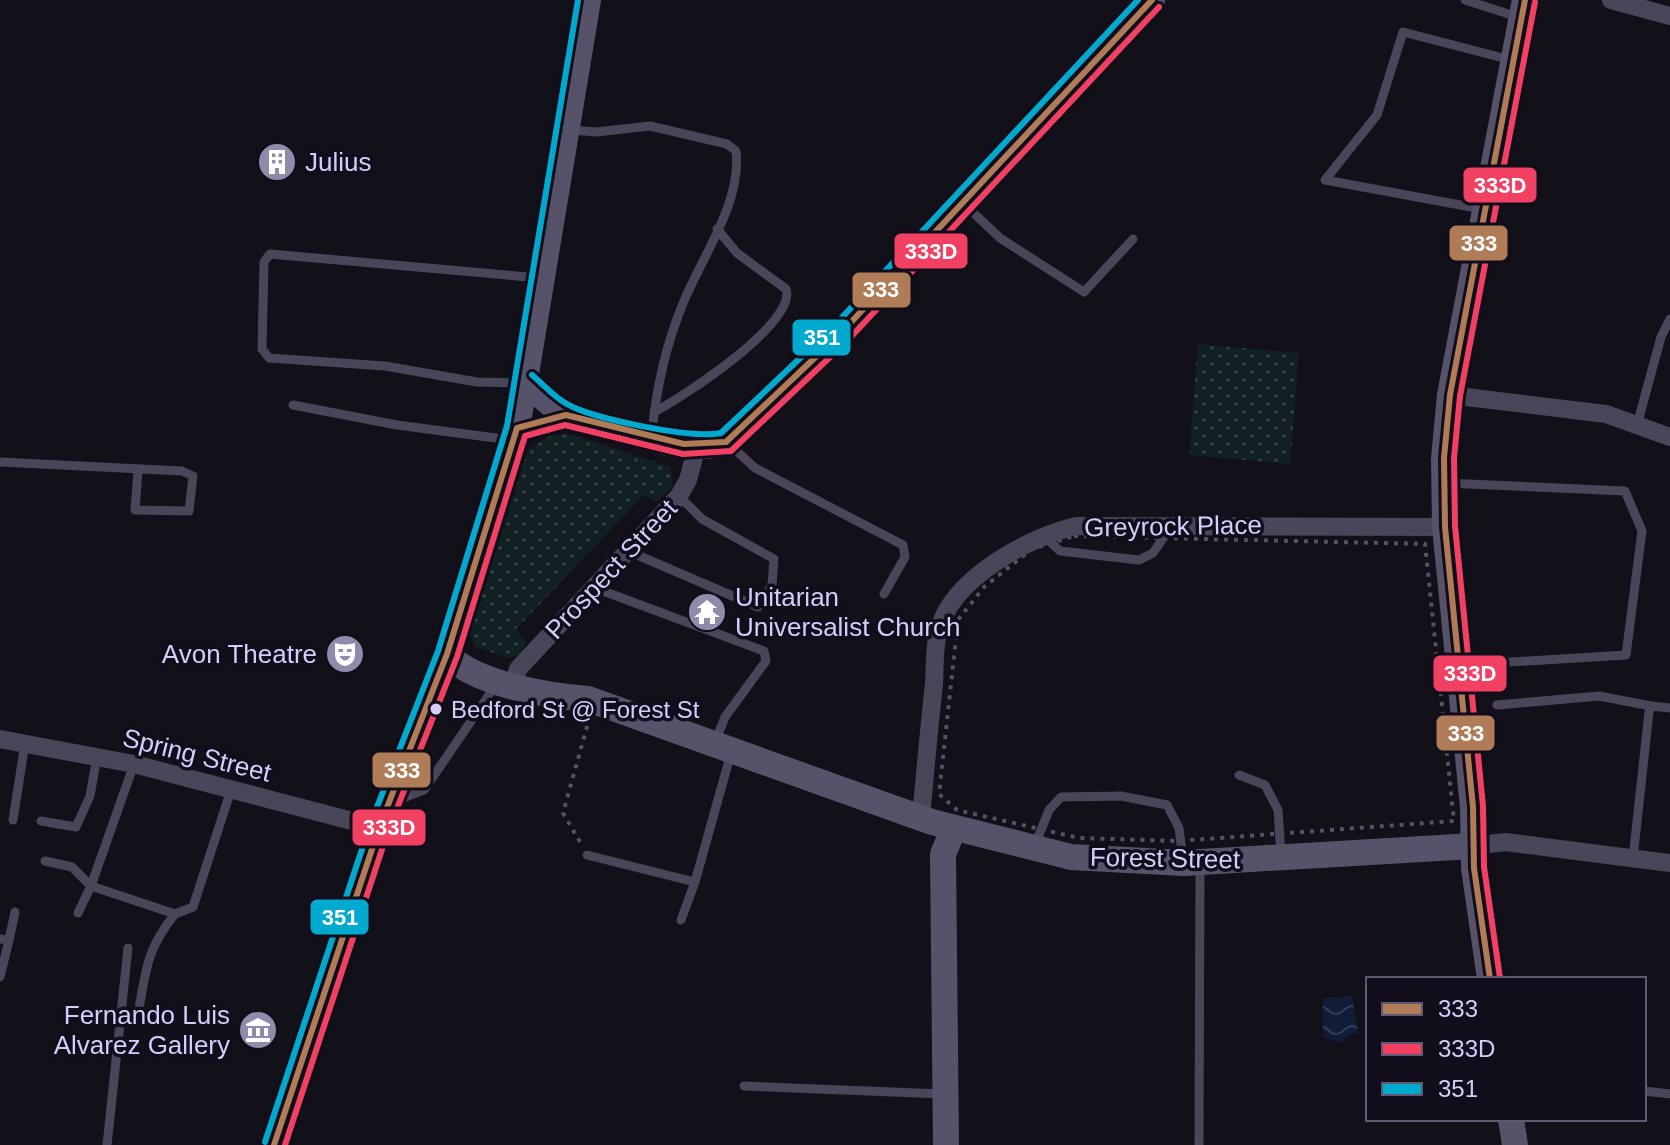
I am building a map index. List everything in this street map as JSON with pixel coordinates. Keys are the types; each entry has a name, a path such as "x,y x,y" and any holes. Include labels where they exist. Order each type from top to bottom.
{"main road":[{"path":"274,1145 384,816 447,654 516,434 588,0"},
{"name":"Prospect Street","path":"710,444 841,333 1152,0"},
{"path":"1490,977 1473,846 1443,483 1450,395 1523,9"},
{"path":"526,383 563,414 651,439 710,444"},
{"path":"516,434 563,414"},
{"name":"Forest Street","path":"447,654 466,652 510,678 573,690 590,700 921,818 1033,849 1110,861 1192,863 1473,846"},
{"path":"946,1145 943,854 954,828"},
{"path":"1511,1121 1515,1145"}],"street":[{"path":"1611,0 1670,16"},
{"path":"1450,395 1606,414 1670,437"},
{"name":"Prospect Street","path":"510,678 679,496 710,444"},
{"name":"Greyrock Place","path":"921,818 939,627 955,600 988,568 1017,547 1047,539 1076,526 1168,531 1445,527"},
{"name":"Spring Street","path":"0,739 134,764 231,790 384,816"},
{"name":"Forest Street","path":"1473,846 1505,842 1670,863"}],"lane":[{"path":"1465,0 1523,9"},
{"path":"1485,210 1325,180 1377,115 1403,32 1515,61"},
{"path":"567,130 596,132 650,126 727,144 736,151 738,180 683,304 666,351 651,439"},
{"path":"964,204 1000,238 1084,292 1133,239"},
{"path":"654,412 690,392 723,366 774,323 786,307 789,297 786,289 737,253 717,229"},
{"path":"526,383 477,382 385,366 269,358 262,349 264,262 270,254 544,278"},
{"path":"1637,425 1661,337 1670,319"},
{"path":"293,405 397,425 516,434"},
{"path":"710,444 903,545 905,557 884,594"},
{"path":"0,462 182,471 193,476 189,511 135,510 138,471"},
{"path":"1443,483 1625,491 1642,531 1626,655 1458,665"},
{"path":"628,551 758,607 772,585 774,559 702,519 679,496"},
{"path":"1047,539 1060,551 1139,560 1153,553 1168,531"},
{"path":"595,588 764,651 766,661 725,717 723,747 695,882 681,920"},
{"path":"384,816 424,790 487,701 510,678"},
{"path":"1497,705 1599,696 1670,708"},
{"path":"1633,858 1651,706"},
{"path":"13,820 25,743"},
{"path":"41,821 76,827 90,796 97,757"},
{"path":"78,913 91,886 134,764"},
{"path":"1239,775 1265,785 1278,810 1281,858"},
{"path":"139,1009 148,957 155,938 175,914 193,907 231,790"},
{"path":"1033,849 1039,829 1061,797 1121,796 1167,805 1192,863 1199,1145"},
{"path":"587,855 695,882"},
{"path":"45,861 72,867 91,886 175,914"},
{"path":"0,977 4,940 15,912"},
{"path":"107,1145 128,948"},
{"path":"744,1086 945,1094"},
{"path":"1646,1091 1670,1094"}],"path":[{"path":"984,587 1047,539 1074,536 1168,531 1425,544 1454,821"},
{"path":"587,855 563,813 590,700"}],"shaded area":[{"path":"1198,344 1299,353 1290,464 1189,455"},
{"path":"570,434 670,467 673,486 656,502 644,495 515,630 527,641 520,655 508,658 476,647 469,633 528,450 551,435"}],"water":[{"path":"1352,996 1358,1034 1351,1034 1341,1043 1323,1037 1323,998"}],"transit line":[{"name":"351","path":"265,1142 370,825 438,651 507,426 578,0"},
{"name":"351","path":"532,375 562,401 598,416 666,430 721,433 834,326 1138,0"},
{"name":"333","path":"274,1145 379,828 447,654 517,428 566,415 684,444 726,442 841,333 1152,0"},
{"name":"333","path":"1490,977 1474,868 1473,807 1445,527 1444,458 1450,395 1525,0"},
{"name":"333D","path":"1500,977 1484,867 1483,806 1455,526 1454,458 1460,396 1535,2"},
{"name":"333D","path":"285,1145 388,831 457,657 525,436 565,425 683,454 731,451 848,340 1159,7"}],"place":[{"name":"Julius","path":"277,162"},
{"name":"Unitarian Universalist Church","path":"707,612"},
{"name":"Avon Theatre","path":"345,654"},
{"name":"Bedford St @ Forest St","path":"436,709"},
{"name":"Fernando Luis Alvarez Gallery","path":"258,1030"}]}
